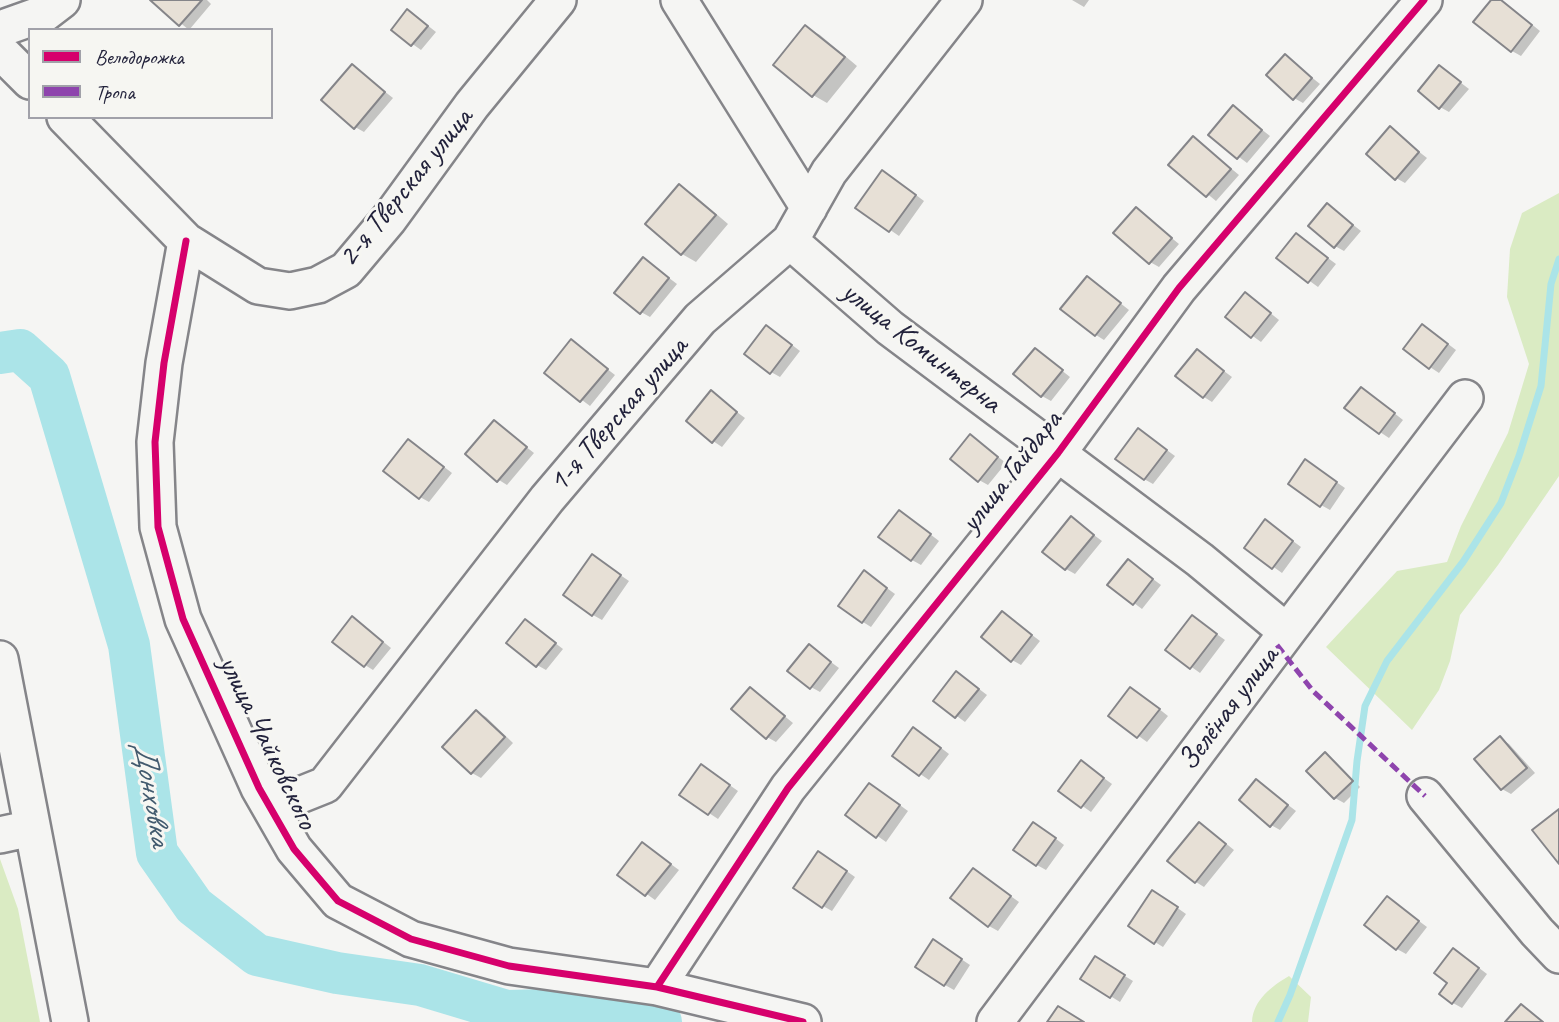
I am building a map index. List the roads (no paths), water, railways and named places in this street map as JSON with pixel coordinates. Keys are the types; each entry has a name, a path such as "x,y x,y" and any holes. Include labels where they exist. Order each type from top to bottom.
{"street":[{"path":"0,29 45,13 62,0"},
{"name":"2-я Тверская улица","path":"67,119 186,241 258,286 290,291 318,285 346,270 389,219 472,105 558,0"},
{"path":"679,0 808,208"},
{"name":"1-я Тверская улица","path":"258,788 295,797 326,785 565,478 700,319 790,241 829,172 964,0"},
{"name":"улица Гайдара","path":"657,987 788,788 1058,453 1179,288 1424,0"},
{"path":"0,51 28,79"},
{"name":"улица Чайковского","path":"186,241 164,363 155,442 158,527 183,620 258,788 294,849 338,901 411,939 509,966 657,987 803,1022"},
{"name":"улица Коминтерна","path":"790,241 890,328 1200,559 1287,632"},
{"name":"Зелёная улица","path":"995,1022 1465,398"},
{"path":"0,659 16,832 70,1022"},
{"path":"1425,796 1559,955"}],"waterway":[{"path":"1278,1022 1352,820 1365,706 1387,661 1463,562 1501,503 1519,456 1541,386 1551,284 1559,259"},
{"name":"Донховка","path":"0,353 20,350 49,376 129,645 157,853 194,906 257,955 337,973 420,985 507,1011 625,1008 661,1022"}]}
